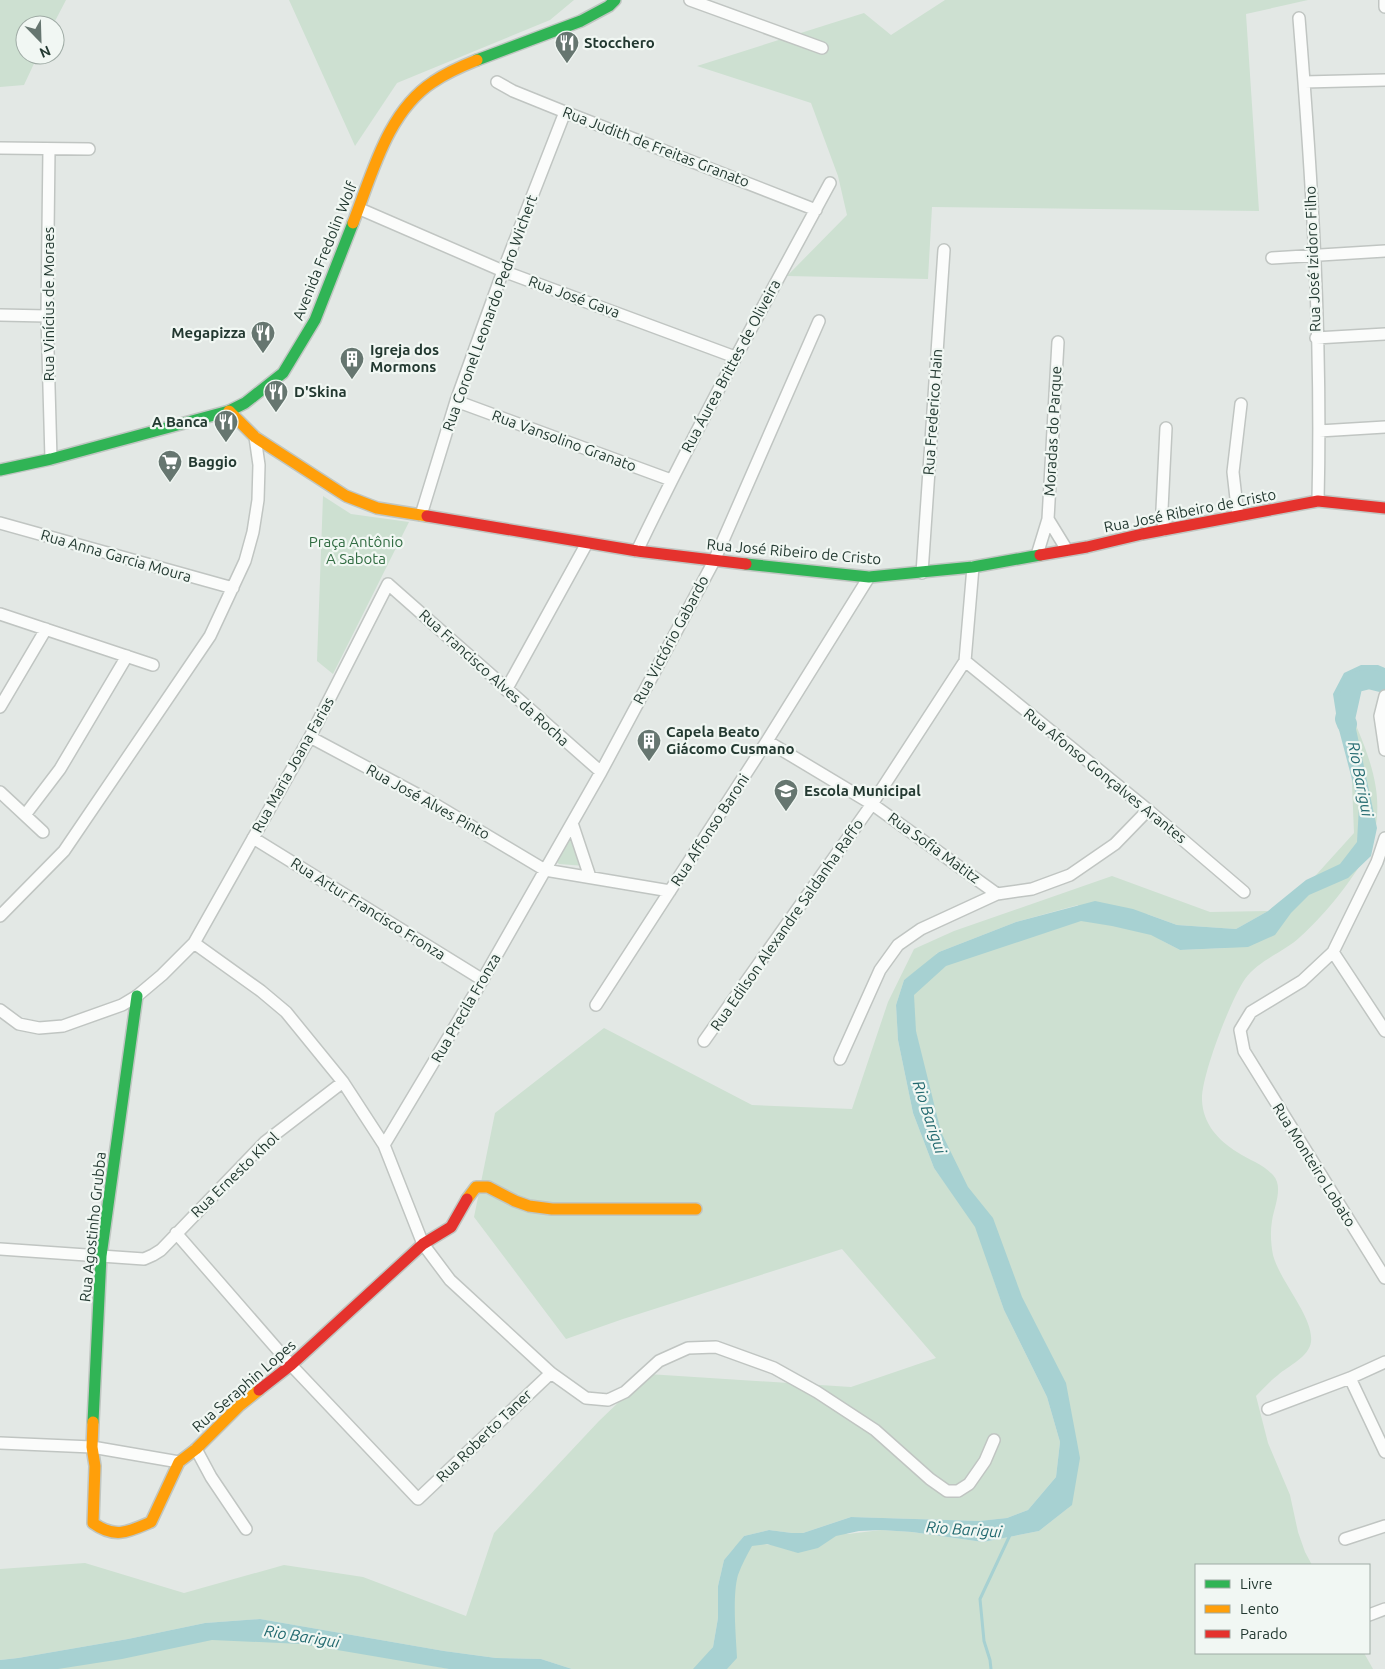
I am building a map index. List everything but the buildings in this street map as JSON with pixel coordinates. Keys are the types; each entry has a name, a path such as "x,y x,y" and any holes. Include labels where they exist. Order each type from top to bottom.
{"street":[{"name":"Avenida Fredolin Wolf","path":"0,470 51,459 229,411 245,403 283,373 315,320 360,209 384,143 397,120 412,100 432,82 464,65 581,21 609,6 615,0"},
{"path":"690,0 822,48"},
{"path":"1384,0 1385,7"},
{"name":"Rua José Izidoro Filho","path":"1299,18 1314,255 1319,431 1318,501"},
{"path":"1304,82 1385,80"},
{"name":"Rua Judith de Freitas Granato","path":"497,82 513,91 565,112 816,210"},
{"name":"Rua Coronel Leonardo Pedro Wichert","path":"421,515 456,401 503,271 565,112"},
{"path":"0,148 89,149"},
{"name":"Rua Vinícius de Moraes","path":"49,149 47,316 51,459"},
{"name":"Rua Áurea Brittes de Oliveira","path":"637,551 671,480 735,357 830,184"},
{"name":"Rua José Gava","path":"360,209 503,271 735,357"},
{"name":"Rua Frederico Hain","path":"922,573 944,250"},
{"path":"1272,258 1385,251"},
{"path":"0,315 47,316"},
{"name":"Rua Victório Gabardo","path":"545,870 601,772 714,561 819,321"},
{"path":"1316,338 1385,334"},
{"name":"Moradas do Parque","path":"1037,555 1048,519 1058,342"},
{"name":"Rua Vansolino Granato","path":"456,401 671,480"},
{"path":"1238,516 1232,472 1241,404"},
{"name":"Rua José Ribeiro de Cristo","path":"229,411 255,437 346,496 377,508 637,551 869,577 973,567 1318,501 1385,508"},
{"path":"1319,431 1385,426"},
{"path":"1164,530 1162,509 1166,428"},
{"path":"0,916 72,840 210,636 245,561 254,532 258,500 259,465 255,437"},
{"path":"1048,519 1067,550"},
{"name":"Rua Anna Garcia Moura","path":"0,523 233,588"},
{"path":"506,690 587,543"},
{"name":"Rua Edilson Alexandre Saldanha Raffo","path":"704,1041 872,804 964,661 973,567"},
{"name":"Rua Affonso Baroni","path":"596,1005 767,741 869,577"},
{"name":"Rua Francisco Alves da Rocha","path":"388,584 601,772"},
{"name":"Rua Maria Joana Farias","path":"0,1010 19,1024 39,1028 63,1026 122,1005 137,996 162,975 194,943 310,737 388,584"},
{"path":"0,614 153,665"},
{"path":"0,706 46,629"},
{"path":"25,815 60,769 127,656"},
{"name":"Rua Afonso Gonçalves Arantes","path":"964,661 1148,810 1244,892"},
{"path":"1385,697 1380,716 1385,750"},
{"name":"Rua José Alves Pinto","path":"310,737 426,799 545,870"},
{"name":"Rua Sofia Matitz","path":"767,741 872,804 998,894"},
{"path":"0,792 43,832"},
{"path":"840,1059 880,970 898,945 921,929 998,894 1032,889 1070,875 1115,844 1148,810"},
{"path":"572,823 590,878"},
{"name":"Rua Artur Francisco Fronza","path":"253,838 483,980"},
{"path":"1385,838 1377,862 1333,952 1385,1029"},
{"path":"545,870 670,891"},
{"name":"Rua Precila Fronza","path":"384,1145 483,980 545,870"},
{"path":"194,943 261,991 286,1012 343,1082 384,1145 423,1244 450,1280 551,1373 586,1398 608,1400 625,1392 659,1361 688,1348 716,1347 774,1368 817,1392 874,1430 930,1480 947,1491 958,1491 969,1484 985,1461 994,1440"},
{"name":"Rua Monteiro Lobato","path":"1333,952 1302,981 1251,1012 1240,1030 1244,1051 1385,1278"},
{"name":"Rua Agostinho Grubba","path":"92,1523 95,1466 92,1446 101,1256 137,996"},
{"name":"Rua Ernesto Khol","path":"0,1249 144,1258 153,1256 161,1250 265,1142 343,1082"},
{"name":"Rua Seraphin Lopes","path":"92,1523 111,1533 122,1533 151,1522 179,1462 196,1449 240,1406 291,1365 423,1244 451,1227 467,1198 476,1187 488,1187 529,1206 552,1209 696,1209"},
{"path":"176,1233 291,1365"},
{"path":"1268,1409 1350,1378 1385,1362"},
{"name":"Rua Roberto Taner","path":"291,1365 418,1499 551,1373"},
{"path":"1350,1378 1385,1452"},
{"path":"0,1442 92,1446 179,1462"},
{"path":"196,1449 211,1477 246,1529"},
{"path":"1345,1539 1385,1526"},
{"path":"1370,1615 1385,1609"}],"green space":[{"path":"0,0 66,0 58,15 15,15 15,65 33,65 24,85 0,87"},
{"path":"289,0 574,0 550,20 397,83 355,146"},
{"path":"945,0 1308,0 1246,14 1259,211 932,207 928,279 787,276 847,215 838,176 811,103 697,66 864,13 891,35"},
{"name":"Praça Antônio A Sabota","path":"323,496 351,514 409,522 333,674 317,661"},
{"path":"1350,673 1366,677 1353,691 1350,705 1369,760 1376,789 1377,818 1370,849 1348,884 1310,928 1294,942 1264,961 1245,979 1232,1003 1211,1056 1202,1100 1205,1117 1218,1137 1237,1152 1269,1171 1278,1185 1271,1229 1273,1255 1307,1322 1311,1332 1311,1342 1302,1357 1275,1377 1256,1396 1268,1443 1290,1495 1298,1532 1311,1564 1195,1564 1195,1654 1365,1654 1373,1669 572,1669 541,1659 496,1658 444,1651 260,1619 205,1623 128,1639 0,1660 0,1569 85,1563 184,1593 284,1565 363,1577 466,1616 494,1533 599,1421 648,1374 851,1387 936,1358 842,1249 566,1339 474,1217 495,1113 604,1028 752,1105 852,1109 888,1002 914,949 954,931 1112,876 1210,912 1268,911 1236,929 1177,925 1147,914 1161,940 1180,950 1226,948 1307,885 1354,833 1351,760 1335,702 1341,679","holes":["1078,906 936,954 1016,922","915,972 904,984 919,1045 930,1135 962,1207 934,1168 913,1113 898,1040 896,1005 904,980","990,1269 1035,1340 1067,1434 1075,1470 1068,1508 1039,1531 983,1542 912,1532 881,1530 848,1534 842,1531 797,1548 740,1541 744,1536 769,1530 803,1533 851,1517 979,1521 1007,1518 1028,1510 1056,1477 1060,1442 1047,1397 1004,1310","735,1547 727,1561 717,1646 708,1653 713,1647 718,1618 718,1586 724,1560"]},
{"path":"572,832 585,866 559,864 557,862"},
{"path":"258,1633 450,1669 31,1669 167,1641"}],"water":[{"path":"1361,665 1378,665 1385,668 1385,692 1369,683 1348,691 1377,828 1371,856 1348,878 1309,895 1291,913 1275,935 1248,947 1180,950 1151,935 1081,921 946,966 914,995 916,1031 941,1132 968,1187 993,1218 1022,1297 1066,1383 1080,1458 1072,1505 1039,1531 983,1542 912,1532 881,1530 859,1531 836,1536 818,1548 798,1553 767,1544 752,1546 738,1575 736,1584 737,1658 727,1669 693,1669 713,1647 718,1618 718,1586 724,1560 744,1536 769,1530 803,1533 851,1517 979,1521 1007,1518 1028,1510 1056,1477 1060,1442 1047,1397 1004,1310 975,1227 934,1168 913,1113 898,1040 896,1005 904,980 939,952 1016,922 1095,901 1133,909 1177,925 1236,929 1268,911 1306,880 1340,864 1357,842 1359,806 1338,726 1333,694 1344,673"},
{"path":"260,1619 444,1651 496,1658 541,1659 572,1669 449,1669 302,1644 212,1640 122,1659 58,1669 0,1669 0,1660 128,1639 205,1623"}],"waterway":[{"name":"Rio Barigui","path":"1347,724 1345,719 1353,683 1369,679 1385,683"},
{"path":"991,1669 984,1641 980,1599 1010,1535"}],"traffic: fast":[{"path":"477,60 581,21 609,6 615,0"},
{"path":"0,470 51,459 229,411 245,403 283,373 315,320 353,223"},
{"path":"746,564 869,577 973,567 1040,555"},
{"path":"93,1422 101,1256 137,996"}],"traffic: slow":[{"path":"353,223 383,146 392,127 404,110 417,95 433,82 477,60"},
{"path":"229,411 255,437 346,496 377,508 427,516"},
{"path":"467,1199 476,1187 488,1187 529,1206 552,1209 696,1209"},
{"path":"93,1422 92,1447 95,1466 93,1523 108,1531 128,1531 151,1522 179,1462 196,1449 239,1406 259,1390"}],"traffic: jam":[{"path":"1040,555 1318,501 1385,508"},
{"path":"427,516 637,551 746,564"},
{"path":"259,1390 291,1365 423,1244 451,1227 467,1199"}],"place":[{"name":"Stocchero","path":"567,64"},
{"name":"Megapizza","path":"263,354"},
{"name":"Igreja dos Mormons","path":"352,380"},
{"name":"D'Skina","path":"276,413"},
{"name":"A Banca","path":"226,443"},
{"name":"Baggio","path":"170,483"},
{"name":"Capela Beato Giácomo Cusmano","path":"649,762"},
{"name":"Escola Municipal","path":"786,812"}]}
